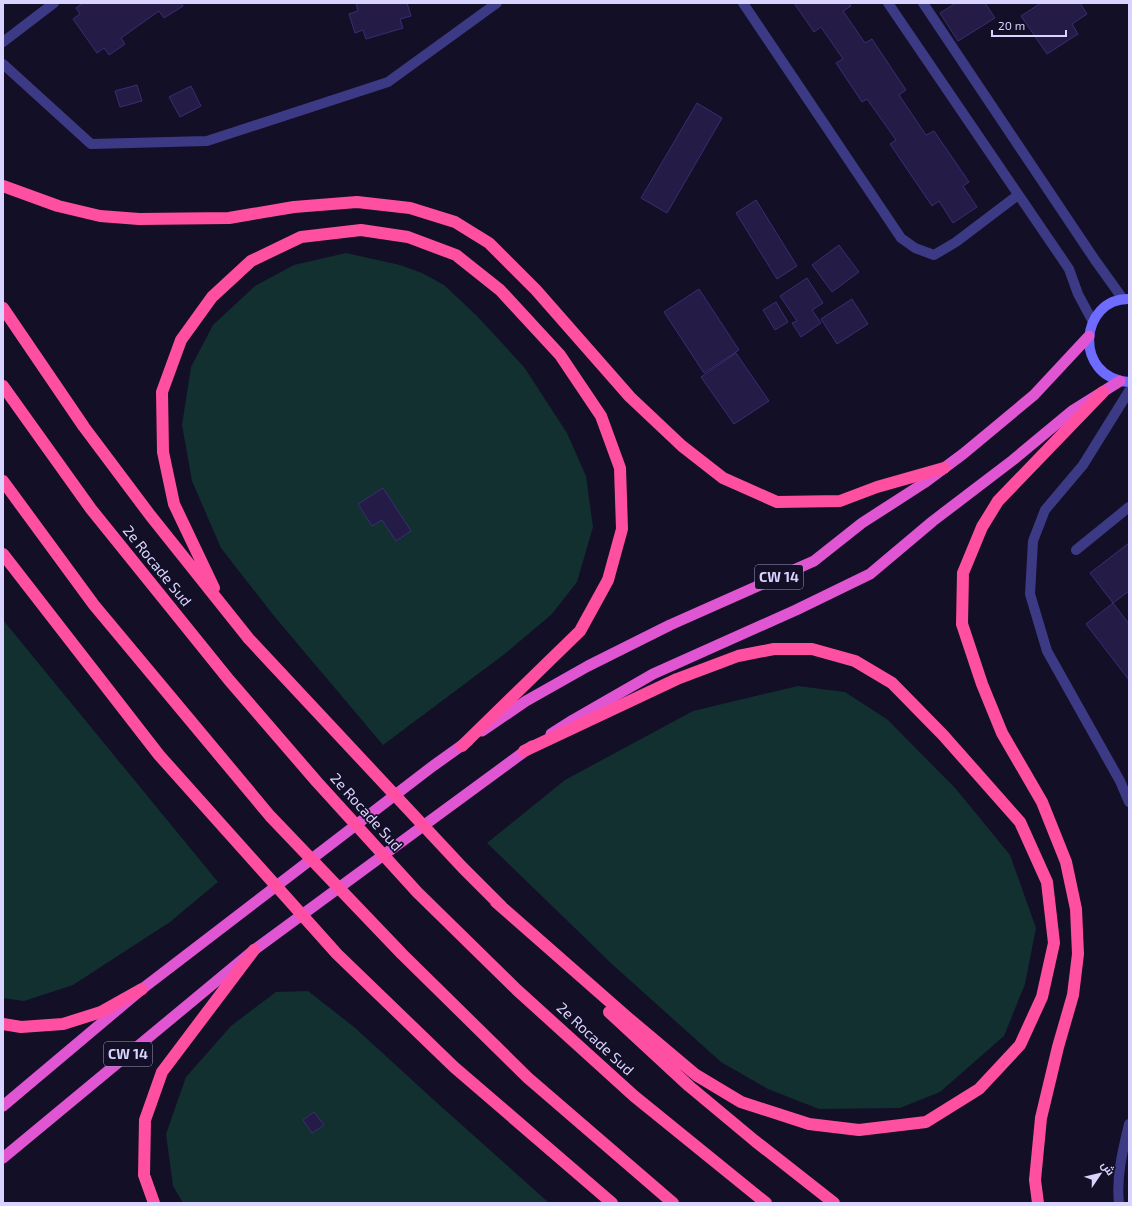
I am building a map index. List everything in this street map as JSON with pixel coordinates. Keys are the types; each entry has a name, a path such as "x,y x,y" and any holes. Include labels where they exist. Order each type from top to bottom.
{"highway":[{"path":"3,186 58,206 100,216 139,220 229,218 294,207 357,202 410,208 456,222 489,243 536,290 630,397 682,446 723,478 777,502 840,501 877,487 944,468"},
{"path":"223,607 174,504 163,452 162,392 181,340 212,297 251,261 301,237 361,230 408,237 456,255 500,290 560,355 602,416 620,468 622,529 608,580 580,631 462,746"},
{"path":"3,308 89,433 150,515 250,639 496,902 552,958 690,1086 755,1141 834,1203"},
{"name":"CW 14","path":"3,1106 142,989 432,766 526,701 588,666 670,626 814,561 862,523 924,483 963,454 1034,395 1089,336"},
{"name":"CW 14","path":"3,1158 254,950 524,751 573,720 653,674 796,610 870,574 933,521 1013,460 1072,410 1125,381"},
{"name":"2e Rocade Sud","path":"3,386 91,509 229,680 317,782 417,892 518,990 634,1096 766,1203"},
{"path":"1038,1203 1036,1180 1041,1118 1058,1047 1073,995 1078,954 1076,909 1066,862 1042,802 1002,733 982,684 962,624 963,573 982,527 998,501 1103,392"},
{"path":"3,481 94,605 270,816 402,954 528,1078 673,1203"},
{"path":"3,554 159,755"},
{"path":"3,565 159,755 337,954 454,1067 600,1203"},
{"path":"496,902 627,1017 696,1075 741,1102 809,1124 859,1130 926,1122 980,1089 1020,1044 1042,997 1054,942 1047,882 1020,822 943,735 892,683 856,661 812,649 774,649 738,656 677,679 524,751"},
{"path":"154,1203 144,1176 145,1120 162,1072 254,950"},
{"path":"3,1024 21,1027 63,1024 101,1012 142,989"},
{"path":"454,1067 612,1203"}],"main road":[{"path":"1125,381 1107,375 1096,364 1090,350 1089,336 1093,322 1098,313 1110,304 1126,299"}],"street":[{"path":"3,42 54,3"},
{"path":"3,64 90,144 207,141 388,82 497,3"},
{"path":"743,3 902,238 915,248 934,255 956,242 1018,195"},
{"path":"888,3 1069,269 1078,294 1093,322"},
{"path":"923,3 1095,260 1126,299"},
{"path":"1129,391 1083,465 1046,510 1032,541 1030,594 1047,651 1120,781 1129,802"},
{"path":"1076,550 1129,507"},
{"path":"1119,1203 1117,1189 1125,1139 1129,1124"}],"green space":[{"path":"346,253 400,265 422,273 444,285 477,316 524,367 567,433 586,476 593,527 577,582 552,614 506,653 383,745 274,616 221,548 192,481 182,425 191,367 213,325 255,286 294,265"},
{"path":"3,620 218,882 170,922 73,985 24,1001 3,998"},
{"path":"798,686 845,692 888,720 956,789 1010,855 1036,928 1025,984 1004,1036 940,1092 900,1108 819,1109 768,1089 721,1062 613,965 487,843 565,780 693,711"},
{"path":"308,991 354,1027 549,1203 183,1203 173,1186 166,1134 186,1077 231,1026 276,992"}],"building":[{"path":"83,3 181,3 183,6 164,18 159,11 121,38 125,44 109,55 104,48 97,53 73,19 80,14 76,8"},
{"path":"356,3 407,3 411,16 400,19 403,28 366,39 363,30 355,33 349,14 358,11"},
{"path":"794,3 849,3 851,6 843,11 865,43 872,39 906,90 899,95 926,135 934,131 969,182 963,186 977,207 953,223 939,201 932,206 890,144 896,140 867,99 862,102 836,63 843,59 821,27 814,32"},
{"path":"956,3 985,3 995,18 958,41 940,13"},
{"path":"1041,3 1080,3 1087,14 1072,24 1078,34 1047,54 1021,16"},
{"path":"137,85 142,101 120,107 115,91"},
{"path":"191,86 201,106 180,117 169,97"},
{"path":"697,103 722,118 667,213 641,198"},
{"path":"756,200 797,266 777,279 736,213"},
{"path":"839,245 859,272 832,292 812,265"},
{"path":"807,278 823,303 812,310 821,323 801,337 792,323 797,321 780,296"},
{"path":"699,289 739,350 704,373 664,312"},
{"path":"852,299 868,324 837,344 821,319"},
{"path":"776,302 788,322 775,330 763,310"},
{"path":"736,353 769,401 734,424 701,377"},
{"path":"383,488 411,531 396,541 382,520 372,526 358,504"},
{"path":"1129,543 1129,591 1113,603 1090,573"},
{"path":"1113,603 1129,624 1129,680 1086,624"},
{"path":"314,1112 324,1125 312,1133 303,1120"}]}
